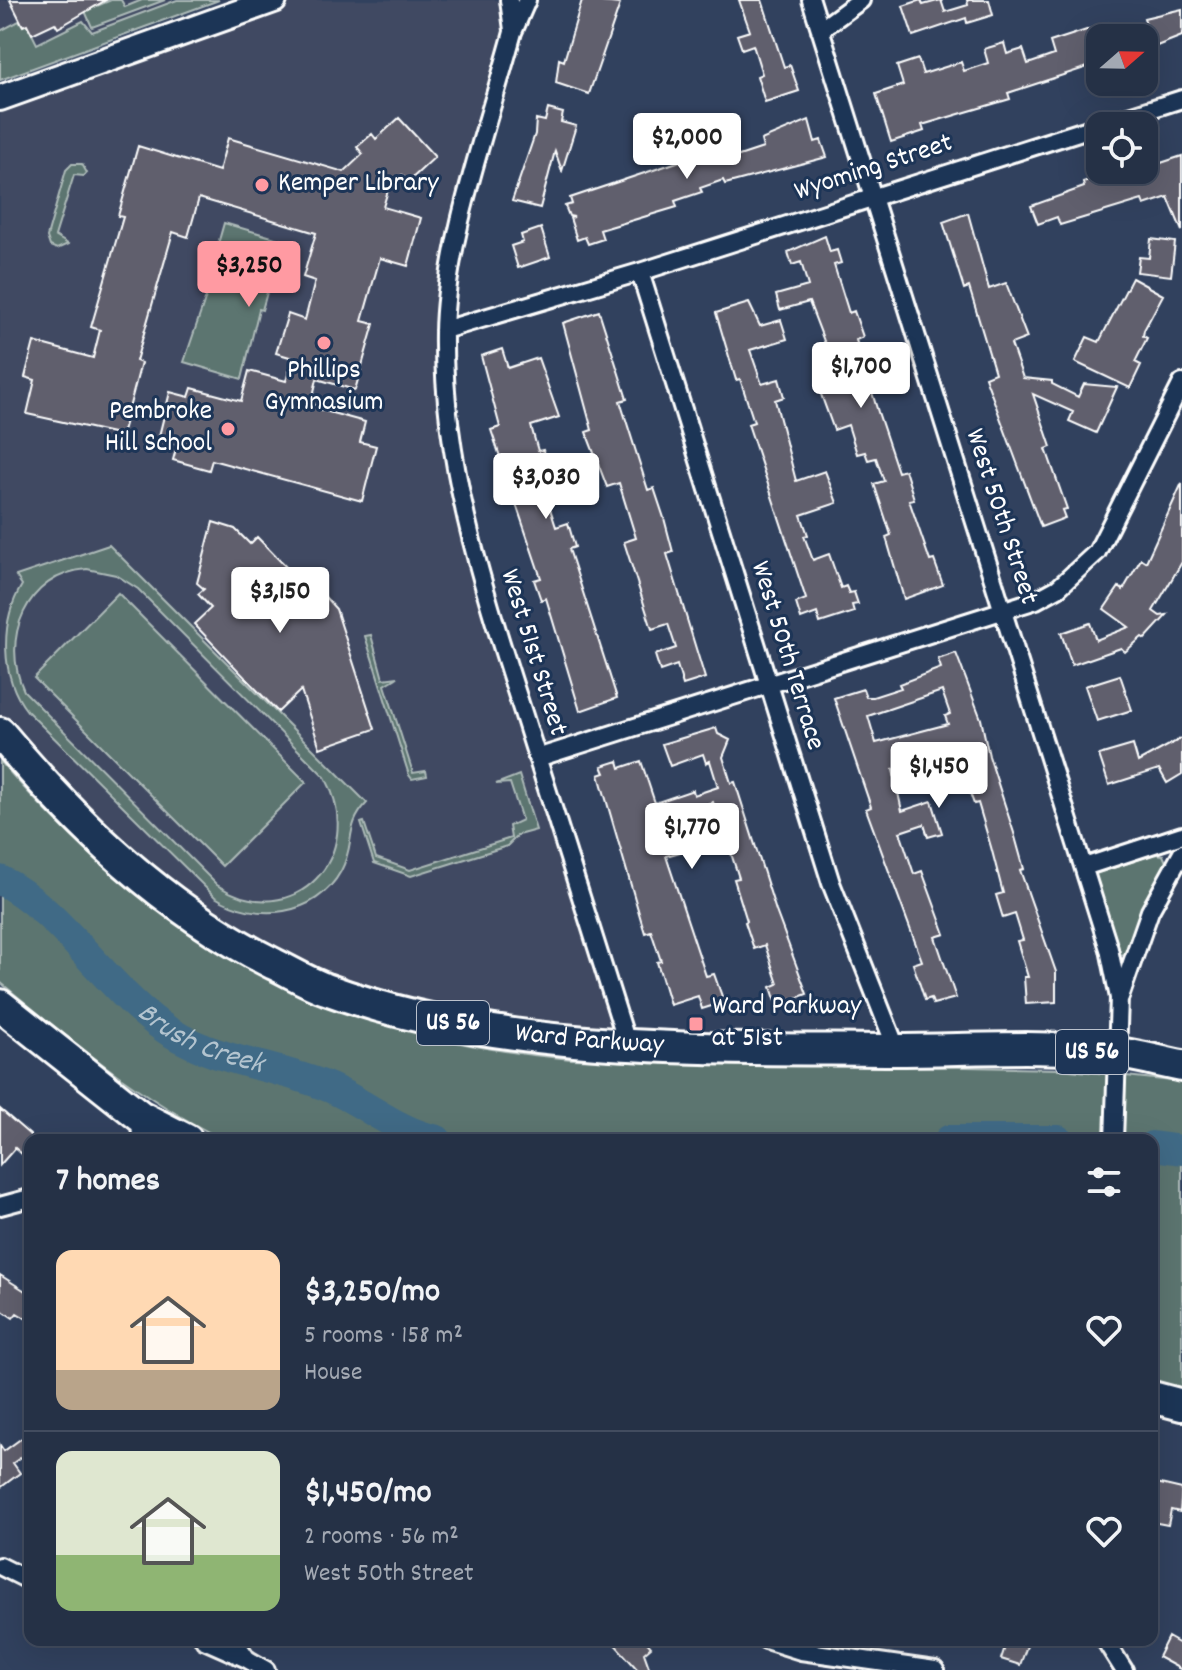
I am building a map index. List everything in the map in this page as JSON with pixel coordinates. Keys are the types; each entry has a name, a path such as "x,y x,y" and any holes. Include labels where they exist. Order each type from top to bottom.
{"highway":[{"name":"Ward Parkway","path":"0,733 62,806 144,881 230,941 324,989 429,1019 542,1039 628,1046 897,1050 1002,1048 1118,1053 1182,1066"},
{"path":"0,1005 140,1128 164,1134"},
{"path":"1158,1399 1182,1405"}],"street":[{"path":"0,98 246,5 274,0"},
{"name":"West 51st Street","path":"509,0 513,32"},
{"name":"West 51st Street","path":"527,0 513,32 454,254 444,330 446,414 461,495 487,601 628,1046"},
{"name":"West 50th Street","path":"811,0 1109,949 1119,998 1114,1134"},
{"path":"820,30 861,0"},
{"name":"Wyoming Street","path":"444,330 640,272 1182,99"},
{"name":"West 50th Terrace","path":"640,272 850,939 897,1050"},
{"path":"537,758 1002,610 1058,588 1097,552 1182,383"},
{"path":"1084,867 1182,835"},
{"path":"1119,998 1150,911 1182,853"},
{"path":"0,1206 24,1200"},
{"path":"0,1566 24,1578"},
{"path":"218,1646 266,1670"},
{"path":"238,1646 247,1659"},
{"path":"785,1646 801,1651 935,1670"},
{"path":"1109,1646 1124,1670"}],"shaded area":[{"path":"0,0 219,0 0,80"},
{"name":"Pembroke Hill School","path":"274,0 524,0 507,58 444,330 469,528 617,1033 429,1019 230,941 0,733 0,98"}],"green space":[{"path":"111,0 121,0 125,7 142,0 165,0 92,27 85,11"},
{"path":"177,0 219,0 0,80 0,31 19,21 23,26 27,24 37,44 83,21 92,32"},
{"path":"72,164 82,164 87,173 84,176 74,175 55,236 68,244 57,249 50,246 47,237 66,170"},
{"path":"224,223 282,240 262,310 259,309 242,379 184,362 207,294 204,293"},
{"path":"109,545 367,803 355,820 345,861 330,886 317,898 284,911 248,910 215,897 27,711 18,697 6,649 10,615 22,585 16,576","holes":["87,569 116,575 138,589 325,777 336,806 337,834 330,859 316,879 296,893 272,900 246,898 217,885 24,691 17,671 17,631 34,596 48,583 66,574"]},
{"path":"118,593 306,782 222,866 34,678"},
{"path":"371,635 383,679 398,677 385,685 413,773 426,771 427,776 412,779 409,775 365,636"},
{"path":"0,761 60,825 122,881 187,930 254,970 326,1003 402,1029 484,1048 571,1059 1060,1069 1182,1082 1182,1389 1158,1384 1158,1134 212,1134 135,1088 0,982"},
{"path":"519,775 536,830 518,835 507,846 411,876 374,863 361,823 364,822 376,858 410,870 511,838 509,826 522,820 510,783 496,784"},
{"path":"1155,854 1163,855 1166,862 1145,901 1125,954 1120,955 1095,874"}],"building":[{"path":"10,0 106,0 58,28 55,23 32,34 27,24 23,26"},
{"path":"582,0 620,4 589,94 556,83 559,59 564,61"},
{"path":"739,0 762,0 784,67 790,65 799,91 765,102 757,76 762,74 753,45 742,49 737,35 750,31"},
{"path":"921,0 923,5 941,0 945,12 968,5 967,0 989,0 993,15 967,23 966,18 913,36 903,6"},
{"path":"1182,9 1182,36 1158,45 1158,24 1146,24 1144,18"},
{"path":"1086,30 1086,68 1008,93 1010,99 922,125 924,131 891,142 876,94 903,85 897,66 918,59 923,74 961,62 964,71 988,63 984,49 1004,43 1007,54 1023,49 1028,64 1054,55 1050,42"},
{"path":"548,109 563,113 561,122 576,126 562,171 555,151 540,208 512,201 535,134 536,119 545,121"},
{"path":"399,118 435,157 408,182 402,175 389,187 383,207 421,218 408,266 380,258 362,321 374,324 355,390 317,379 312,400 317,409 365,422 360,442 376,446 362,501 212,460 209,470 173,460 177,445 158,440 170,392 189,397 192,388 241,401 249,371 286,381 293,358 276,353 288,314 305,320 315,281 303,277 316,233 199,198 188,237 173,232 136,361 141,363 122,435 27,414 35,380 25,377 34,342 93,358 100,330 91,327 123,217 118,216 138,146 219,171 228,138 344,172 363,154 357,147 372,134 376,139"},
{"path":"809,120 815,142 821,140 827,157 725,184 723,180 700,188 702,192 675,201 677,207 600,230 603,239 588,244 585,237 577,240 570,218 574,217 569,216 565,206 572,204 570,198 731,144 736,157 763,148 761,140"},
{"path":"1182,156 1182,231 1168,197 1144,205 1142,200 1060,225 1057,217 1038,224 1031,206 1084,187 1083,182 1086,181 1086,184 1158,184 1158,164"},
{"path":"968,213 989,289 1006,283 1027,338 1011,344 1023,378 1052,381 1052,384 1078,397 1084,384 1117,387 1096,433 1069,421 1073,412 1033,394 1051,447 1046,449 1067,509 1062,510 1065,518 1041,527 985,377 995,373 969,287 964,289 943,222"},
{"path":"541,228 550,257 518,268 511,246 523,242 521,235"},
{"path":"825,236 830,252 837,250 841,263 834,265 849,313 854,311 863,337 856,340 878,412 898,472 905,470 914,499 909,500 930,561 934,560 943,585 904,599 886,537 891,535 874,484 884,481 876,458 868,460 865,452 857,454 848,425 834,430 818,386 833,381 829,372 835,370 809,302 780,310 776,295 808,286 801,262 792,265 788,252"},
{"path":"1151,239 1175,242 1171,276 1137,272 1139,257 1149,258"},
{"path":"1132,278 1163,295 1144,330 1143,336 1147,338 1135,362 1141,365 1130,388 1075,362 1087,337 1099,342"},
{"path":"749,303 760,326 781,320 787,339 750,350 762,384 779,379 784,397 775,400 796,481 825,471 837,503 801,515 808,535 804,536 813,560 829,554 841,588 846,586 849,593 854,592 858,604 852,605 854,612 820,623 817,613 801,619 796,603 806,599 748,424 754,422 740,379 736,380 716,313"},
{"path":"599,311 627,399 620,401 648,490 654,488 664,518 673,552 667,554 705,678 683,685 677,665 660,671 655,655 676,648 668,624 652,629 624,542 636,538 619,483 607,487 586,432 592,430 563,323"},
{"path":"502,349 508,368 538,358 559,417 531,426 538,451 543,450 548,465 541,468 545,480 541,481 556,527 568,523 575,547 569,549 617,698 580,711 546,598 541,600 534,580 541,578 491,430 500,427 481,356"},
{"path":"1182,483 1182,562 1153,611 1160,616 1167,615 1145,639 1142,637 1125,652 1121,648 1072,665 1061,633 1090,623 1096,640 1129,627 1104,609 1119,587 1123,590 1141,559 1146,562"},
{"path":"213,522 235,529 250,544 257,537 320,602 325,597 336,609 375,729 320,748 301,690 278,712 194,624 211,608 198,594 204,589 197,583"},
{"path":"956,653 981,719 989,756 1024,869 1020,870 1056,972 1056,1002 1026,1004 1024,977 1028,977 1017,941 1023,940 1015,914 1003,918 996,895 1003,893 978,803 974,804 958,760 951,762 947,750 893,770 902,811 932,801 942,833 928,837 924,824 900,832 914,874 922,871 945,934 935,937 956,998 933,1004 931,998 925,1000 913,964 922,961 866,809 871,807 834,698 863,689 866,697 873,697 901,688 899,684 941,668 938,659","holes":["942,691 950,714 945,716 948,724 876,743 868,716"]},
{"path":"1120,675 1132,710 1097,721 1085,686"},
{"path":"716,728 718,734 730,740 723,757 731,783 735,782 776,911 807,994 777,1005 771,987 778,984 765,945 754,949 745,922 734,879 739,878 726,838 732,836 722,806 715,808 713,802 669,818 680,852 666,856 706,976 714,974 724,1002 702,1009 698,996 670,1005 657,962 661,961 651,931 645,933 599,775 605,773 602,766 618,761 620,768 641,761 655,803 693,790 694,795 718,787 710,761 706,763 703,754 670,766 662,744"},
{"path":"1182,738 1182,774 1167,783 1159,769 1109,785 1099,755 1133,745 1138,762"},
{"path":"0,1109 29,1134 24,1134 24,1156 15,1148 0,1165"},
{"path":"0,1275 24,1290 24,1317 17,1313 13,1318 0,1309"},
{"path":"22,1438 24,1441 24,1455 13,1463 20,1473 0,1488 0,1445 4,1451"},
{"path":"1158,1483 1182,1489 1180,1512 1171,1510 1168,1525 1158,1523"},
{"path":"1168,1637 1182,1645 1182,1670 1158,1657"},
{"path":"616,1646 650,1646 644,1653 650,1670 638,1670"},
{"path":"1005,1646 1027,1646 1020,1665 1001,1659"}],"waterway":[{"name":"Brush Creek","path":"0,880 41,908 137,1006 177,1036 218,1054 328,1087 417,1134"},
{"name":"Brush Creek","path":"1158,1147 1182,1150"}],"place":[{"name":"Kemper Library","path":"262,185"},
{"name":"Phillips Gymnasium","path":"324,343"},
{"name":"Pembroke Hill School","path":"228,429"},
{"name":"Ward Parkway at 51st","path":"696,1024"}]}
